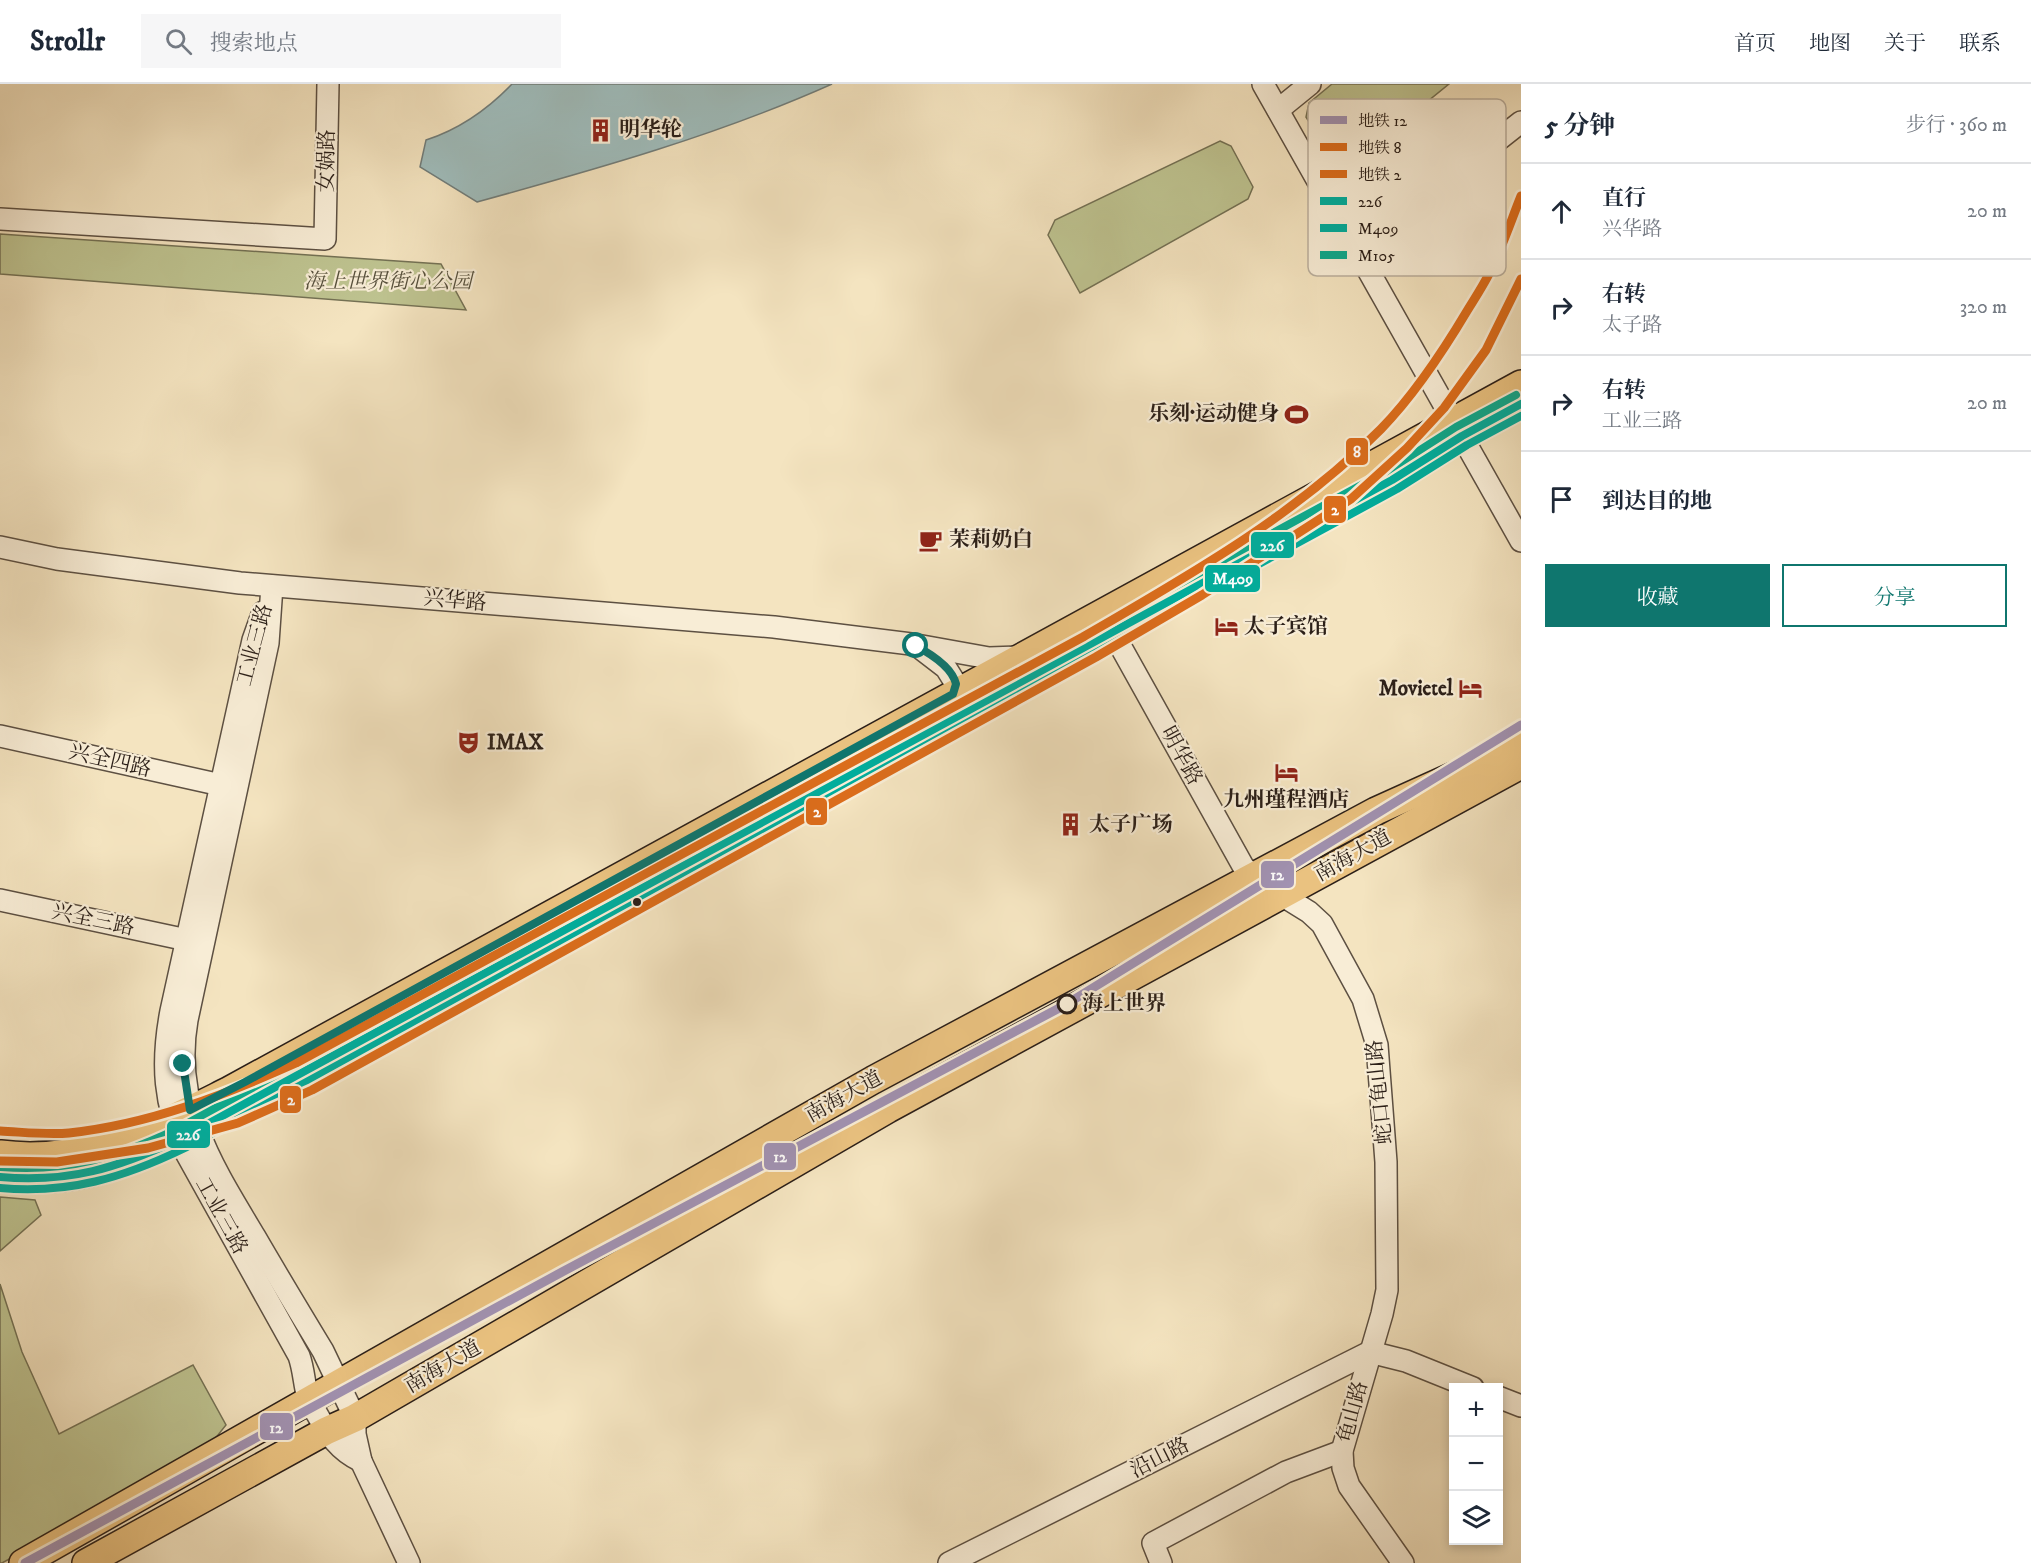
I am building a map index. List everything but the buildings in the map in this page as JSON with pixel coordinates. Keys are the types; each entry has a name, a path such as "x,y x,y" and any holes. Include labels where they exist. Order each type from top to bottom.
{"main road":[{"path":"0,1154 36,1156 90,1149 185,1124 1392,480 1521,384"},
{"path":"0,1176 40,1180 76,1177 116,1167 255,1077 1019,657 1458,429 1521,404"},
{"name":"南海大道","path":"23,1563 873,1080 1376,811 1521,743"},
{"name":"南海大道","path":"86,1563 326,1431 355,1418 888,1109 1521,765"}],"street":[{"name":"女娲路","path":"0,219 325,239 328,84"},
{"path":"1263,84 1308,164"},
{"path":"1278,110 1310,84"},
{"path":"1506,134 1521,122"},
{"path":"1371,276 1521,541"},
{"name":"兴华路","path":"0,547 57,559 272,586 774,627 911,644 989,657 1019,657"},
{"name":"工业三路","path":"272,586 253,639 171,1011 165,1057 166,1088 185,1124 323,1351 355,1418 355,1434 361,1461 409,1563"},
{"name":"工业三路","path":"272,586 268,643 185,1030 185,1124 199,1178 296,1349 304,1371 308,1400 326,1431 340,1448 349,1456 361,1461"},
{"name":"明华路","path":"1112,631 1235,852 1254,878"},
{"name":"兴华路","path":"911,644 934,657 950,672 956,684 953,694"},
{"name":"兴全四路","path":"0,736 221,785"},
{"name":"蛇口龟山路","path":"1254,878 1309,912 1322,924 1363,999 1377,1045 1386,1162 1387,1290 1370,1352"},
{"name":"兴全三路","path":"0,900 187,940"},
{"path":"1370,1352 1406,1361 1461,1383"},
{"name":"龟山路","path":"1370,1352 1342,1451 1343,1468 1349,1486 1403,1563"},
{"name":"沿山路","path":"949,1563 1370,1352"},
{"path":"1503,1399 1521,1406"},
{"path":"1161,1563 1153,1543 1286,1472 1342,1451"}],"green space":[{"path":"1332,84 1449,84 1430,99 1314,99"},
{"path":"1220,141 1231,146 1253,187 1248,199 1080,293 1048,235 1055,220"},
{"name":"海上世界街心公园","path":"0,234 441,264 466,310 0,274"},
{"path":"0,1197 35,1200 41,1215 0,1251"},
{"path":"0,1284 22,1352 59,1434 193,1365 226,1425 202,1455 2,1563 0,1563"}],"water":[{"path":"512,84 832,84 701,135 612,164 477,202 420,167 426,140 472,118"}],"metro line":[{"name":"8","path":"1506,234 1521,196"},
{"name":"8","path":"0,1131 61,1134 128,1123 185,1107 241,1087 296,1063 1083,637 1239,543 1313,490 1348,460 1381,429 1417,387 1438,358 1488,276"},
{"name":"2","path":"0,1161 57,1162 148,1148 238,1123 312,1090 1096,657 1202,595 1351,499 1407,448 1444,408 1486,350 1521,279"},
{"name":"12","path":"25,1563 562,1272 1065,1005 1521,725"}],"transit line":[{"name":"M105","path":"1,1167 48,1167 91,1161 132,1148 175,1130 1387,471 1456,427 1516,395"},
{"name":"226","path":"0,1177 49,1178 93,1171 135,1158 180,1139 1392,480 1462,436 1521,404"},
{"name":"M409","path":"0,1188 49,1188 95,1182 140,1168 185,1148 1397,489 1467,445 1521,416"}],"place":[{"name":"明华轮","path":"601,130"},
{"name":"乐刻·运动健身","path":"1297,414"},
{"name":"茉莉奶白","path":"931,540"},
{"name":"太子宾馆","path":"1226,627"},
{"name":"Movietel","path":"1471,689"},
{"name":"IMAX","path":"469,743"},
{"name":"九州瑾程酒店","path":"1286,772"},
{"name":"太子广场","path":"1071,825"},
{"name":"海上世界","path":"1067,1004"}],"route":[{"path":"183,1064 190,1110 953,694 956,684 950,672 934,657 916,646"}]}
